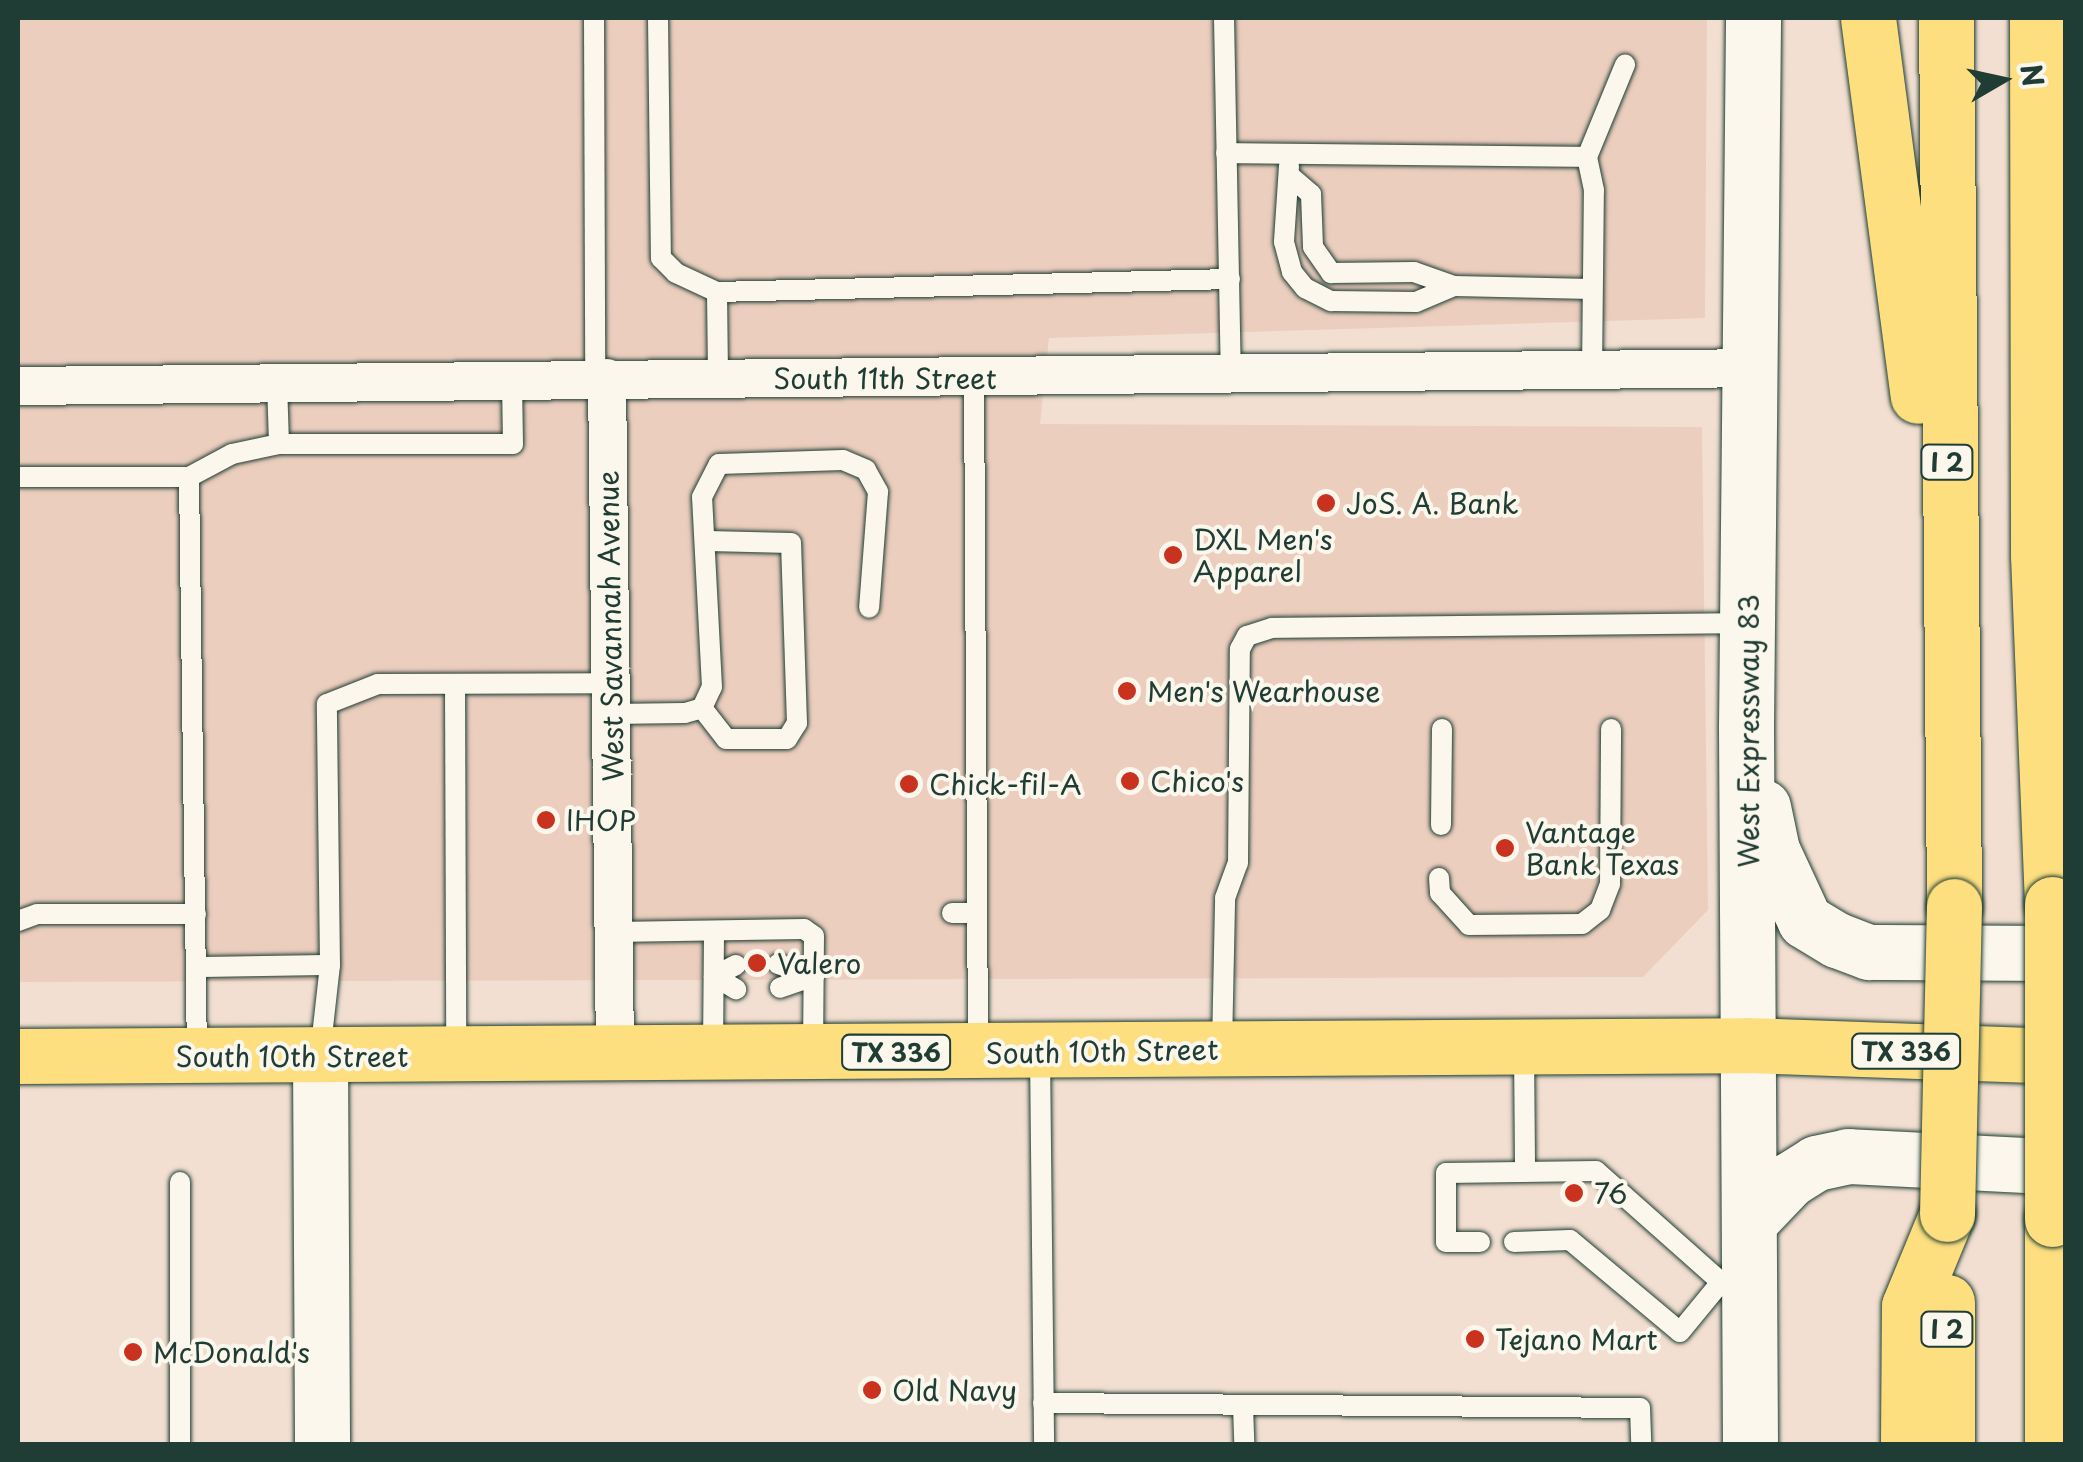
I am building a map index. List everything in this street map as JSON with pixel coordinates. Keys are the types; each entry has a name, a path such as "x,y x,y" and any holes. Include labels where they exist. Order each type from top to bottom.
{"main road":[{"name":"West Expressway 83","path":"1750,1444 1736,1281 1750,1221 1746,726 1753,368 1753,18"},
{"path":"1868,18 1948,618"},
{"name":"I 2","path":"1946,18 1948,618 1954,906 1947,1444"},
{"path":"2037,18 2038,555 2059,928"},
{"path":"1746,726 1772,850 1805,921 1869,952 2059,928"},
{"path":"2052,1444 2052,1219 2066,745"},
{"name":"South 10th Street","path":"18,1056 1747,1045 2066,1056"},
{"path":"320,1056 322,1444"},
{"path":"1750,1221 1790,1180 1816,1163 1848,1156 2066,1167"},
{"path":"1908,1444 1909,1306 1947,1214"}],"street":[{"name":"South 11th Street","path":"18,386 1753,368"},
{"name":"West Savannah Avenue","path":"601,378 611,698 615,1055"}],"lane":[{"path":"594,18 601,378"},
{"path":"658,18 662,258 676,273 717,292 1230,280"},
{"path":"1224,18 1232,375"},
{"path":"1592,372 1594,190 1587,157 1625,64"},
{"path":"1226,153 1289,165 1587,157"},
{"path":"1289,165 1284,242 1292,272 1305,288 1331,300 1416,302 1454,286"},
{"path":"1289,165 1311,194 1313,247 1331,273 1414,272 1454,286 1592,289"},
{"path":"717,292 718,379"},
{"path":"974,377 978,1052"},
{"path":"18,477 190,477 232,454 279,444 513,444 512,379"},
{"path":"277,383 279,444"},
{"path":"702,708 712,688 708,541 702,497 719,464 843,460 866,470 878,492 869,608"},
{"path":"190,477 197,1056"},
{"path":"320,1056 330,965 327,704 378,684 456,684 702,708 726,739 788,739 797,723 791,544 708,541"},
{"path":"1222,1050 1226,898 1238,863 1240,649 1247,636 1272,628 1748,624"},
{"path":"456,684 456,1056"},
{"path":"1439,878 1440,893 1468,925 1582,924 1600,910 1610,884 1612,728"},
{"path":"1441,825 1442,729"},
{"path":"18,902 27,918 196,914"},
{"path":"952,913 977,913"},
{"path":"614,932 804,929 814,936 813,1053"},
{"path":"713,1054 714,931"},
{"path":"778,964 814,976"},
{"path":"196,968 330,965"},
{"path":"714,976 736,965"},
{"path":"714,976 736,990"},
{"path":"780,988 814,976"},
{"path":"1524,1047 1525,1172"},
{"path":"1040,1051 1044,1444"},
{"path":"1480,1242 1446,1242 1446,1173 1553,1175 1602,1186 1647,1225 1736,1281 1680,1332 1605,1263 1570,1240 1554,1232 1514,1242"},
{"path":"180,1182 180,1444"},
{"path":"1043,1403 1640,1408 1641,1444"},
{"path":"1244,1406 1244,1444"}],"shaded area":[{"path":"18,18 1707,18 1705,318 1049,338 1040,424 1702,427 1708,910 1643,977 18,982"}],"place":[{"name":"JoS. A. Bank","path":"1326,503"},
{"name":"DXL Men's Apparel","path":"1173,555"},
{"name":"Men's Wearhouse","path":"1127,691"},
{"name":"Chico's","path":"1130,781"},
{"name":"Chick-fil-A","path":"909,784"},
{"name":"IHOP","path":"546,820"},
{"name":"Vantage Bank Texas","path":"1505,848"},
{"name":"Valero","path":"757,963"},
{"name":"76","path":"1574,1193"},
{"name":"Tejano Mart","path":"1475,1339"},
{"name":"McDonald's","path":"133,1352"},
{"name":"Old Navy","path":"872,1390"}]}
